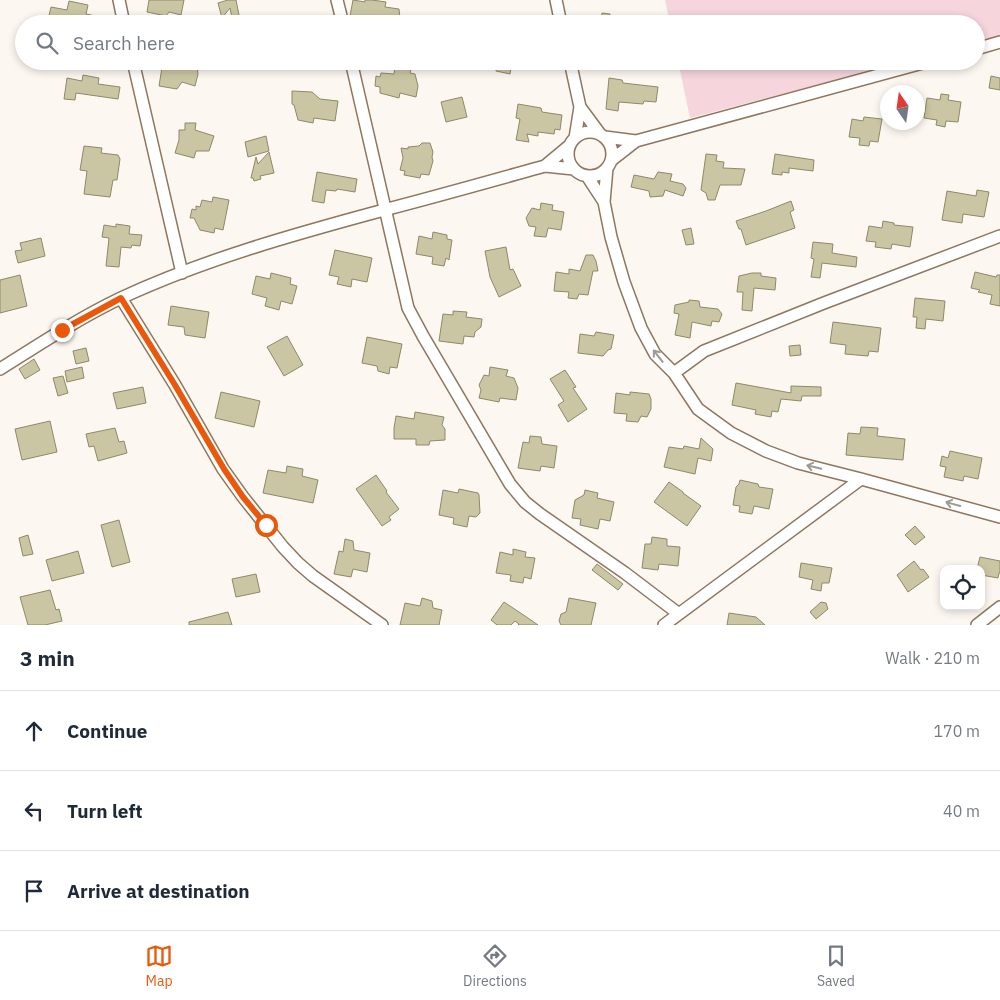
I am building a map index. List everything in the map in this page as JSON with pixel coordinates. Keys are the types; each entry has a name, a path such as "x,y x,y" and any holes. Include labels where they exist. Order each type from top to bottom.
{"lane":[{"path":"119,0 122,15"},
{"path":"337,0 341,15"},
{"path":"556,0 559,15"},
{"path":"985,46 1000,42"},
{"path":"135,70 182,273"},
{"path":"353,70 405,298 412,316 510,484 525,502 540,514 625,573 679,614"},
{"path":"572,70 580,107 572,142 567,151 570,163 574,169 580,174 587,176 601,173 636,141"},
{"path":"545,166 581,134 587,132 636,141 897,70"},
{"path":"580,107 612,148 604,202 611,237 624,282 641,328 655,354 674,373 698,409 730,433 766,451 798,463 1000,517"},
{"path":"0,369 62,330 121,298 237,253 305,232 545,166 574,169"},
{"path":"587,176 604,202"},
{"path":"674,373 704,351 1000,236"},
{"path":"121,298 224,469 243,497 298,563 313,576 382,625"},
{"path":"664,625 861,479"},
{"path":"977,625 1000,607"}],"shaded area":[{"path":"665,0 1000,0 1000,38 985,42 985,15 668,15"},
{"path":"680,70 874,70 690,118"}],"building":[{"path":"149,0 184,0 181,15 169,12 167,15 161,15 147,12"},
{"path":"236,0 239,15 231,15 230,8 224,15 221,15 218,3"},
{"path":"353,0 365,2 365,0 372,0 386,2 385,7 399,9 400,15 350,15"},
{"path":"69,1 88,5 86,14 91,15 49,15 51,7 67,10"},
{"path":"162,70 198,70 195,86 182,82 177,89 159,86"},
{"path":"395,70 411,70 410,73 415,74 418,86 416,97 400,93 399,98 380,93 380,87 375,86 376,76 380,77 381,73 394,74"},
{"path":"496,70 511,70 510,74"},
{"path":"83,75 99,78 98,84 120,87 118,99 76,93 75,100 64,99 67,78 82,81"},
{"path":"991,76 1000,78 1000,90 989,88"},
{"path":"609,78 622,80 623,83 658,87 656,102 644,101 643,104 619,102 618,111 606,109"},
{"path":"292,91 312,92 320,99 338,101 335,121 314,118 313,123 298,120 294,105 292,104"},
{"path":"941,94 949,95 948,100 961,102 958,122 946,121 945,127 936,125 937,120 925,118 927,98 940,100"},
{"path":"462,97 467,117 446,122 441,102"},
{"path":"518,104 541,108 542,112 562,115 560,130 555,129 554,134 538,132 538,136 527,134 529,142 516,140 520,119 516,118"},
{"path":"864,117 880,119 878,142 870,141 869,146 859,145 860,138 849,137 852,119 863,121"},
{"path":"185,123 196,123 195,130 214,136 209,151 196,151 194,158 175,153 179,140 179,130 185,130"},
{"path":"266,136 269,151 248,157 245,142"},
{"path":"422,143 430,143 433,152 433,161 429,175 421,174 420,178 404,175 405,171 400,170 403,158 401,148 408,149 408,147 419,146"},
{"path":"84,146 102,148 101,153 118,155 120,159 117,180 113,180 110,197 84,194 87,171 80,170"},
{"path":"269,152 274,173 260,176 261,179 254,181 251,178 256,157 258,164"},
{"path":"706,154 717,155 716,161 724,162 723,168 745,169 741,185 720,185 715,200 708,200 706,193 701,190"},
{"path":"775,154 814,160 813,171 789,168 789,173 782,172 782,175 772,174"},
{"path":"317,172 357,179 355,192 337,189 336,191 326,190 324,203 312,201"},
{"path":"658,172 672,174 670,181 683,184 686,188 683,196 665,190 663,196 650,197 649,191 631,187 634,175 654,179"},
{"path":"977,190 989,192 984,217 963,214 962,223 942,220 947,191 976,196"},
{"path":"213,197 229,200 223,230 215,228 214,233 200,230 194,218 190,218 192,209 196,210 196,206 200,207 202,200 212,202"},
{"path":"791,201 794,210 790,212 795,228 746,245 741,229 739,229 736,221"},
{"path":"541,203 553,205 552,210 564,212 561,230 548,228 546,237 534,236 536,227 529,226 526,218 532,208 540,210"},
{"path":"883,221 894,223 894,225 913,227 910,247 892,244 891,249 875,247 876,242 866,241 869,226 882,228"},
{"path":"116,224 130,226 129,234 142,235 140,246 132,245 131,248 121,247 119,267 106,266 109,238 102,237 104,225 116,227"},
{"path":"691,228 694,244 686,245 682,230"},
{"path":"433,232 447,235 447,239 452,240 449,260 446,258 444,266 432,264 433,257 416,254 419,236 432,239"},
{"path":"41,238 45,256 18,263 15,251 22,250 20,243"},
{"path":"813,242 833,244 832,253 857,257 856,267 822,263 820,278 811,277 814,259 811,258"},
{"path":"506,247 510,270 513,269 521,286 499,297 490,277 485,251"},
{"path":"335,250 372,258 367,282 352,279 351,287 337,284 339,277 329,275"},
{"path":"586,255 593,255 598,271 593,271 588,295 579,294 577,299 568,298 569,292 554,291 556,272 569,274 569,269 580,271"},
{"path":"975,272 996,277 1000,275 1000,306 990,304 992,295 978,292 980,290 971,288"},
{"path":"271,273 291,278 290,284 297,286 292,304 281,301 279,310 265,306 267,298 252,294 256,276 270,279"},
{"path":"761,273 761,276 776,278 775,290 754,288 752,311 742,310 743,292 737,292 739,276"},
{"path":"20,275 27,306 0,313 0,280"},
{"path":"915,298 945,301 943,321 926,319 925,329 916,328 917,317 913,317"},
{"path":"689,300 699,301 700,307 718,309 722,314 719,322 712,321 711,326 692,322 690,338 675,335 679,314 674,313 675,305 689,302"},
{"path":"171,306 209,312 205,338 185,335 184,327 168,325"},
{"path":"453,311 467,312 466,317 482,319 481,327 475,332 474,337 464,336 463,344 439,341 443,314 453,315"},
{"path":"833,322 881,328 878,352 869,351 868,356 845,354 846,345 830,343"},
{"path":"596,332 614,335 611,349 603,356 578,353 580,334 594,336"},
{"path":"287,336 303,365 284,376 267,347"},
{"path":"367,337 402,344 397,368 390,367 389,374 378,371 377,366 362,363"},
{"path":"800,345 801,355 790,356 789,346"},
{"path":"86,348 89,361 76,364 73,351"},
{"path":"34,359 40,370 25,379 19,369"},
{"path":"82,367 84,378 67,382 65,371"},
{"path":"490,367 508,370 506,376 514,378 518,388 516,400 500,398 499,402 479,398 481,390 479,385 484,375 489,376"},
{"path":"565,370 576,387 573,388 587,409 568,422 558,405 564,401 550,379"},
{"path":"63,376 68,393 58,396 53,378"},
{"path":"736,383 791,393 791,386 821,387 821,396 802,396 801,401 781,399 778,412 772,411 771,417 755,414 756,410 732,405"},
{"path":"143,387 146,403 117,409 113,393"},
{"path":"221,392 260,401 254,427 215,418"},
{"path":"630,392 649,394 651,399 651,409 647,417 641,416 638,422 626,421 627,414 614,413 616,393 630,395"},
{"path":"415,412 444,417 442,425 445,429 445,440 430,441 429,445 416,445 416,439 394,439 396,416 414,419"},
{"path":"50,421 57,452 22,460 15,429"},
{"path":"861,427 878,428 877,436 905,439 903,460 846,455 848,433 860,434"},
{"path":"115,428 119,442 124,441 127,453 98,461 94,446 89,447 86,434"},
{"path":"530,436 541,437 542,444 557,446 554,468 541,466 540,471 518,468 523,442 529,443"},
{"path":"701,438 713,449 711,461 698,458 695,474 664,467 669,447 683,449 684,446 699,449"},
{"path":"950,451 982,458 978,479 964,476 963,481 944,477 946,467 940,466 942,456 948,458"},
{"path":"287,466 303,469 302,476 318,480 313,503 263,493 268,470 286,473"},
{"path":"376,475 399,509 389,517 391,520 382,526 356,489"},
{"path":"740,480 758,484 759,487 773,489 769,509 754,506 752,514 739,512 740,506 733,505 736,487"},
{"path":"669,482 701,506 687,526 654,502"},
{"path":"459,489 478,493 479,495 480,513 476,517 469,516 467,527 453,524 454,518 439,515 443,490 458,493"},
{"path":"585,490 598,493 597,498 614,502 610,521 600,519 598,529 580,525 581,519 572,518 575,500 584,495"},
{"path":"119,520 130,562 112,567 101,525"},
{"path":"915,526 925,537 915,545 905,535"},
{"path":"28,535 33,554 23,556 19,538"},
{"path":"652,537 667,539 667,546 680,547 678,566 659,564 658,570 642,568 645,544 651,544"},
{"path":"345,539 353,541 354,550 370,553 367,572 353,569 351,577 334,574 339,551 343,552"},
{"path":"513,549 526,552 525,557 535,558 531,579 524,577 523,583 510,581 511,575 496,573 500,552 513,555"},
{"path":"78,551 84,573 52,581 46,560"},
{"path":"980,557 1000,561 998,578 985,576 985,565 978,565"},
{"path":"914,561 929,577 908,592 897,575"},
{"path":"801,563 832,568 829,583 822,583 821,591 811,589 813,580 799,577"},
{"path":"597,564 623,584 618,590 592,570"},
{"path":"256,574 260,592 236,597 232,579"},
{"path":"50,590 56,610 59,609 62,621 45,625 28,625 20,597"},
{"path":"422,598 432,601 433,608 442,610 439,625 400,625 405,603 420,606"},
{"path":"569,598 596,603 591,625 561,625 559,621 561,614 566,612"},
{"path":"504,602 538,625 518,625 515,621 511,625 497,625 491,620"},
{"path":"821,602 826,603 828,609 816,619 810,612"},
{"path":"228,612 232,625 189,625 189,622"},
{"path":"729,613 756,617 765,625 727,625"}],"route":[{"path":"62,330 121,298 224,469 243,497 266,525"}]}
